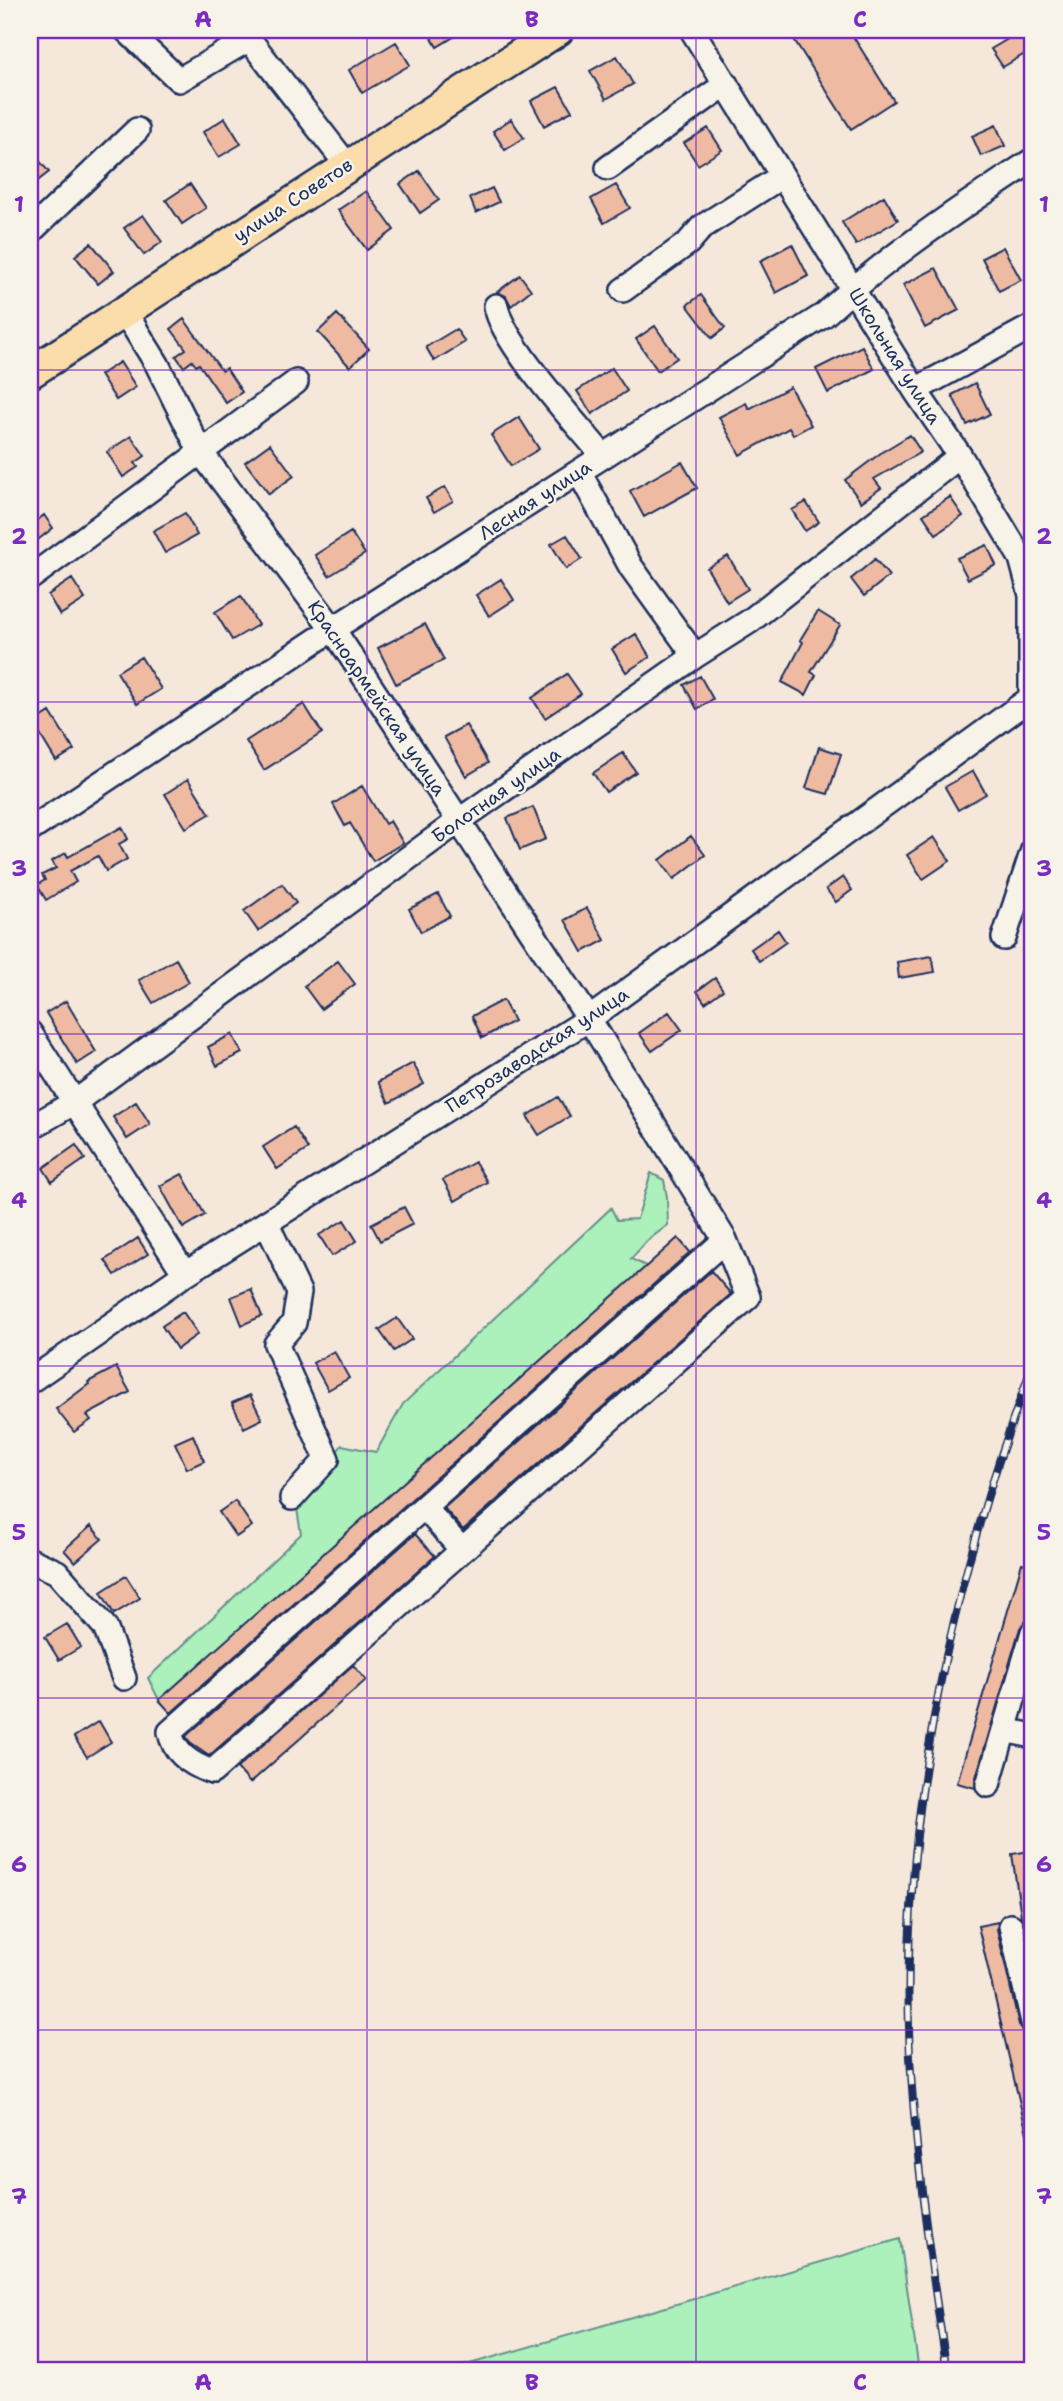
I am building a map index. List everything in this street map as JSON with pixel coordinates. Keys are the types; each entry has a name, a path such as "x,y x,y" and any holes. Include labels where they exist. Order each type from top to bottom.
{"main road":[{"name":"улица Советов","path":"30,373 558,30"}],"street":[{"path":"126,30 178,80 248,39 347,165"},
{"name":"Школьная улица","path":"692,30 915,390 1027,556 1031,595 1032,700"},
{"path":"608,169 726,84"},
{"path":"30,232 137,130"},
{"name":"Лесная улица","path":"30,830 333,629 824,315 852,289 937,223 1033,160"},
{"path":"623,290 688,243 702,227 782,176"},
{"path":"496,306 497,317 517,350 603,456"},
{"name":"Красноармейская улица","path":"124,311 157,365 200,451 333,629 589,1019 725,1240 748,1297 462,1550"},
{"path":"915,390 1033,327"},
{"path":"30,578 296,382"},
{"name":"Болотная улица","path":"30,1128 75,1102 460,820 695,656 750,621 960,456"},
{"path":"579,472 631,567 695,656"},
{"name":"Петрозаводская улица","path":"30,1381 185,1274 589,1019 1032,700"},
{"path":"1004,938 1033,850"},
{"path":"30,1033 185,1274"},
{"path":"267,1224 299,1292 294,1323 276,1344 327,1459 292,1498"},
{"path":"424,1507 462,1550 212,1772 191,1765 172,1743 170,1732 725,1240"},
{"path":"30,1560 57,1572 105,1628 124,1678"},
{"path":"988,1785 1033,1632"},
{"path":"1004,1730 1033,1736"},
{"path":"1011,1926 1025,1951 1033,2022"}],"green space":[{"path":"651,1173 664,1180 668,1225 647,1241 631,1259 648,1267 159,1700 148,1678 301,1534 297,1509 316,1478 342,1445 376,1452 403,1404 611,1208 617,1220 637,1219"},
{"path":"900,2239 919,2371 451,2371 463,2366"}],"building":[{"path":"427,30 465,30 437,47"},
{"path":"788,30 849,30 894,101 851,129"},
{"path":"1026,30 1033,41 1033,49 1003,67 991,49"},
{"path":"396,42 410,65 362,93 349,70"},
{"path":"617,56 633,84 606,99 590,71"},
{"path":"558,87 572,111 544,126 531,101"},
{"path":"225,118 241,144 219,157 203,132"},
{"path":"511,119 524,138 505,150 493,131"},
{"path":"996,125 1005,146 981,156 972,136"},
{"path":"708,128 722,150 698,165 684,143"},
{"path":"30,150 49,172 30,187"},
{"path":"419,171 439,200 420,213 400,184"},
{"path":"190,184 206,208 182,224 166,200"},
{"path":"616,185 630,208 604,223 591,199"},
{"path":"492,188 499,202 476,213 470,198"},
{"path":"366,191 394,230 367,250 338,210"},
{"path":"884,196 898,220 856,245 842,222"},
{"path":"143,215 162,242 144,255 124,228"},
{"path":"91,243 114,271 98,284 75,256"},
{"path":"792,244 808,276 776,293 760,261"},
{"path":"1003,247 1021,280 999,291 982,258"},
{"path":"936,268 959,310 925,328 903,285"},
{"path":"520,275 531,290 511,306 506,296 497,292"},
{"path":"701,295 725,328 712,338 687,305"},
{"path":"337,314 369,349 350,367 318,332"},
{"path":"184,319 222,371 226,368 242,392 226,403 199,364 196,366 192,361 184,367 176,356 186,349 171,329"},
{"path":"655,326 677,358 658,371 636,339"},
{"path":"456,329 465,342 434,361 426,347"},
{"path":"862,346 874,369 828,393 816,369"},
{"path":"120,362 136,387 116,400 100,375"},
{"path":"612,368 627,391 592,414 577,391"},
{"path":"975,383 990,414 967,425 952,395"},
{"path":"790,387 811,425 793,435 789,428 740,455 719,417 746,403 749,409"},
{"path":"519,417 539,449 511,466 491,435"},
{"path":"910,435 921,452 874,479 881,488 861,502 845,480"},
{"path":"131,436 145,456 135,463 138,467 123,477 107,452"},
{"path":"270,444 294,476 269,494 245,462"},
{"path":"682,462 697,488 644,517 630,491"},
{"path":"445,487 453,501 434,512 426,498"},
{"path":"950,497 963,516 936,534 923,515"},
{"path":"806,502 819,522 805,531 792,510"},
{"path":"185,513 197,535 165,553 153,531"},
{"path":"44,515 53,528 30,546 30,526"},
{"path":"351,532 365,554 329,576 315,555"},
{"path":"567,535 582,559 566,569 551,544"},
{"path":"987,545 996,565 968,579 957,558"},
{"path":"728,556 748,589 727,602 707,568"},
{"path":"875,559 889,576 864,596 851,579"},
{"path":"72,579 85,599 60,615 48,595"},
{"path":"501,579 514,600 489,616 476,595"},
{"path":"241,596 258,625 232,640 215,612"},
{"path":"818,611 840,625 811,672 816,675 806,695 782,682 803,642 800,640"},
{"path":"425,624 444,660 396,684 378,648"},
{"path":"636,634 650,657 626,672 612,649"},
{"path":"141,657 161,689 137,704 117,672"},
{"path":"567,674 581,694 545,718 532,698"},
{"path":"700,676 713,699 697,709 684,685"},
{"path":"304,704 322,733 264,770 246,741"},
{"path":"50,712 74,750 56,761 33,723"},
{"path":"466,725 488,763 466,776 444,737"},
{"path":"819,747 841,754 828,794 806,788"},
{"path":"623,753 636,772 606,792 593,773"},
{"path":"973,771 986,794 958,810 945,787"},
{"path":"188,779 210,814 186,828 165,794"},
{"path":"362,786 385,824 390,821 403,843 373,861 350,823 345,826 333,804"},
{"path":"533,807 546,839 520,850 507,818"},
{"path":"122,827 128,839 119,844 127,859 106,871 98,856 70,871 76,882 46,900 37,885 45,880 42,875 56,868 52,861 66,853 68,857"},
{"path":"691,836 705,855 674,879 660,860"},
{"path":"934,837 950,861 923,879 907,855"},
{"path":"843,877 852,890 836,902 826,889"},
{"path":"282,884 296,903 258,931 244,911"},
{"path":"438,894 450,916 421,932 409,909"},
{"path":"587,908 605,940 583,952 565,920"},
{"path":"778,930 786,942 759,961 751,949"},
{"path":"932,956 935,972 899,978 897,962"},
{"path":"176,959 189,982 153,1003 139,980"},
{"path":"338,961 355,984 321,1009 304,986"},
{"path":"715,978 723,990 705,1003 697,991"},
{"path":"503,1000 514,1021 482,1038 472,1016"},
{"path":"66,1001 96,1052 77,1064 46,1013"},
{"path":"669,1012 682,1030 652,1051 639,1033"},
{"path":"232,1034 242,1053 217,1066 208,1047"},
{"path":"413,1063 424,1084 389,1103 378,1082"},
{"path":"558,1097 570,1116 539,1135 527,1116"},
{"path":"136,1102 150,1124 127,1139 113,1117"},
{"path":"294,1127 308,1149 277,1169 263,1147"},
{"path":"76,1145 85,1159 52,1182 43,1168"},
{"path":"475,1162 487,1182 455,1201 443,1180"},
{"path":"182,1174 205,1215 183,1228 160,1186"},
{"path":"404,1207 413,1224 380,1241 371,1224"},
{"path":"344,1220 357,1241 332,1256 319,1235"},
{"path":"138,1238 148,1254 115,1275 105,1260"},
{"path":"678,1238 690,1252 171,1713 159,1700"},
{"path":"711,1271 731,1294 463,1530 444,1508"},
{"path":"251,1289 262,1316 242,1325 231,1297"},
{"path":"183,1312 198,1334 177,1349 162,1326"},
{"path":"397,1318 412,1339 394,1351 379,1330"},
{"path":"334,1351 349,1378 328,1390 313,1363"},
{"path":"116,1367 130,1392 87,1415 91,1420 74,1432 56,1409 89,1384 88,1382"},
{"path":"250,1395 262,1419 244,1428 232,1403"},
{"path":"193,1435 204,1461 187,1469 175,1443"},
{"path":"235,1501 252,1526 236,1537 219,1512"},
{"path":"91,1526 102,1539 75,1562 64,1550"},
{"path":"415,1534 435,1556 209,1756 190,1743 186,1736"},
{"path":"1022,1563 1033,1566 1033,1603 1028,1619 1020,1628 975,1788 957,1783"},
{"path":"126,1576 140,1598 114,1614 101,1592"},
{"path":"67,1624 81,1647 59,1660 45,1637"},
{"path":"353,1665 366,1680 250,1783 237,1768"},
{"path":"99,1721 111,1742 87,1757 74,1737"},
{"path":"1030,1851 1033,1870 1033,1935 1028,1936 1021,1916 1012,1854"},
{"path":"998,1922 997,1929 1019,2025 1024,2032 1033,2073 1033,2138 1028,2138 978,1926"}],"railway":[{"path":"947,2371 925,2214 910,2057 909,1968 913,1880 922,1792 936,1704 955,1618 977,1532 1033,1364"}]}
